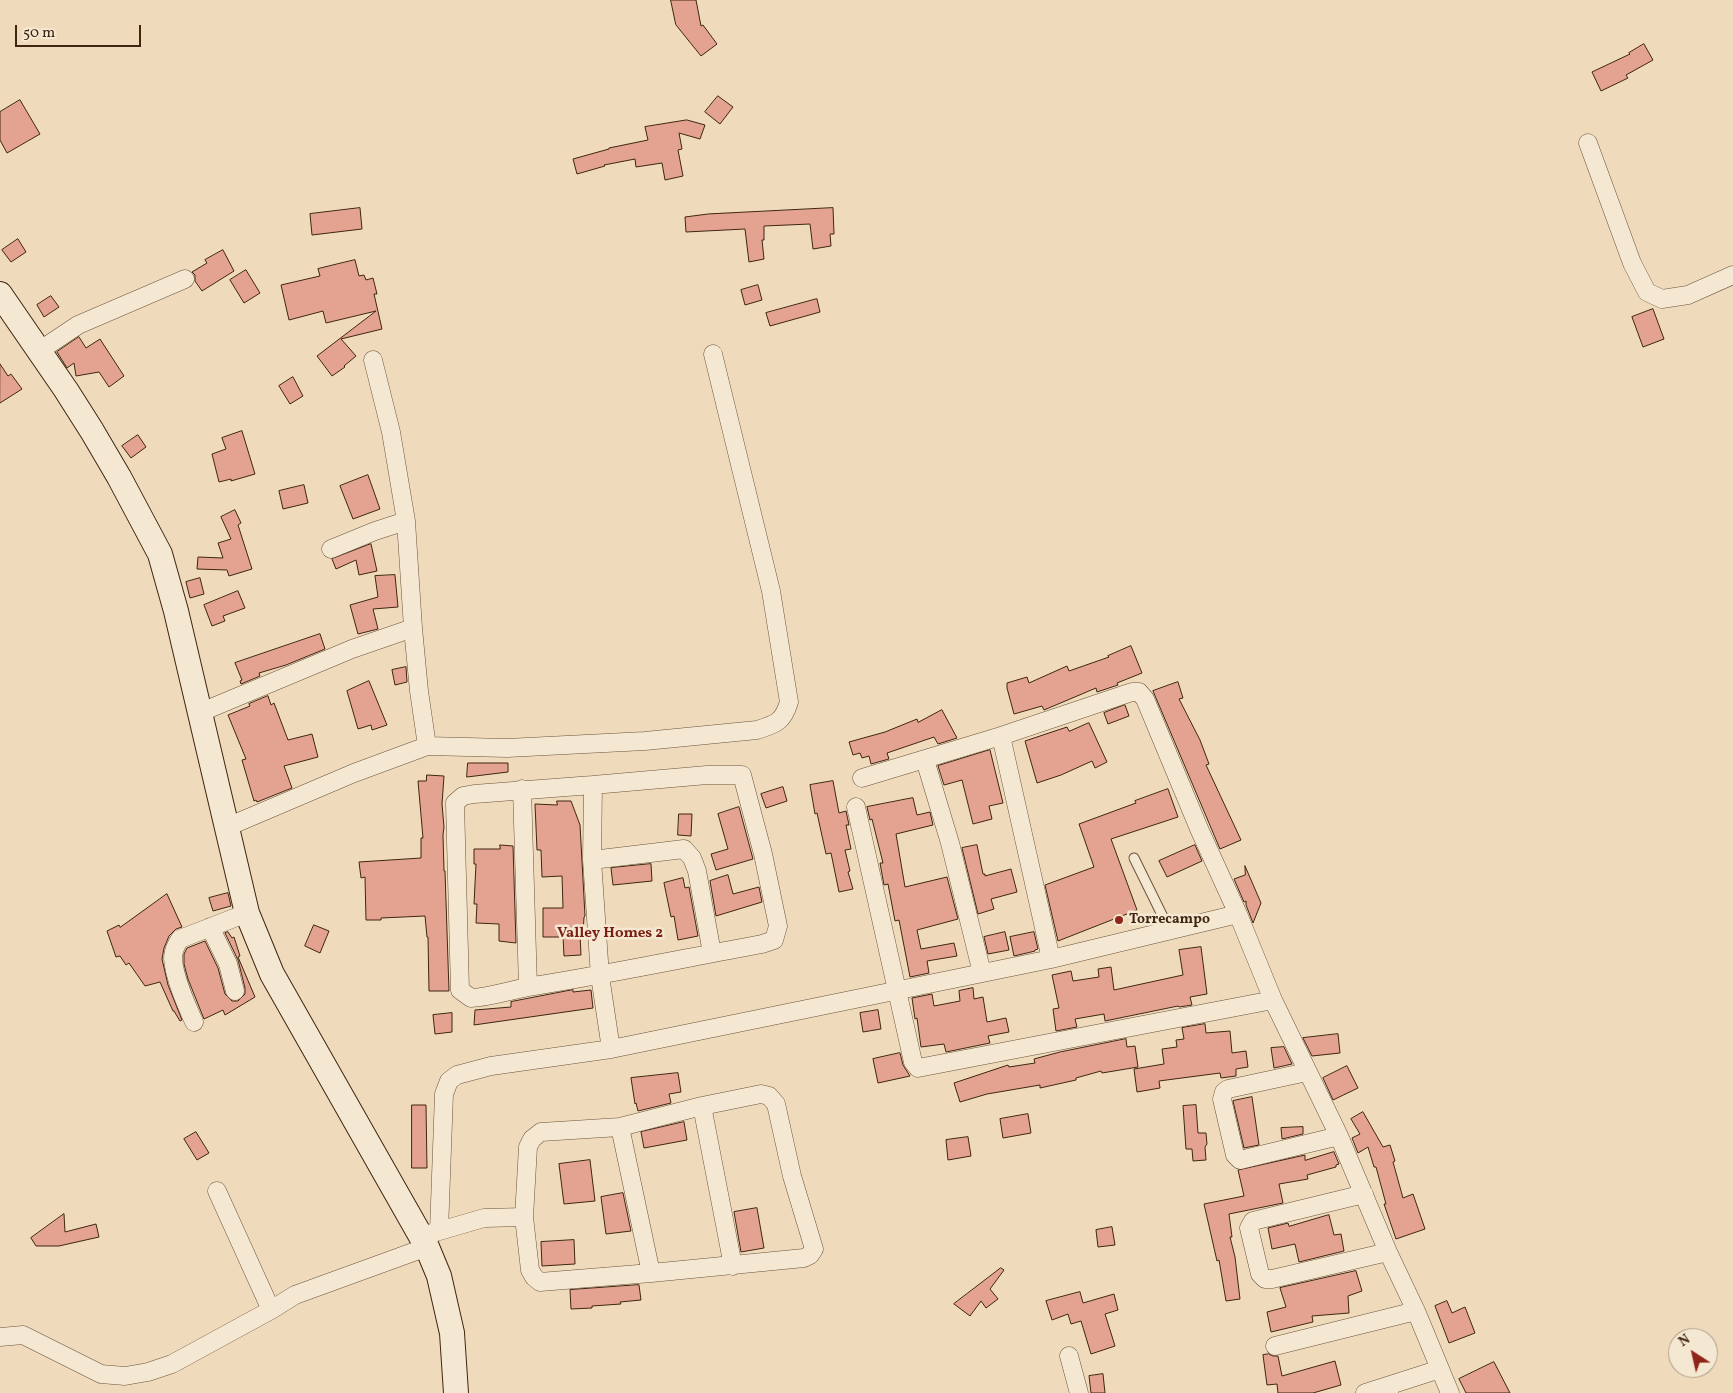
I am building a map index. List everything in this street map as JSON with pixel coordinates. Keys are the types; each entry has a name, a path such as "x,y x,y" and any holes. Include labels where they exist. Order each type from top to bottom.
{"main road":[{"path":"0,294 92,432 140,515 160,554 247,913 272,974 429,1238 452,1333 456,1393"}],"street":[{"path":"1588,143 1632,263 1647,292 1662,300 1688,295 1733,275"},
{"path":"39,351 78,325 185,279"},
{"path":"226,827 354,773 427,746 507,748 645,741 757,730 778,722 786,714 789,702 771,591 713,354"},
{"path":"373,360 391,432 406,522 413,628 427,746"},
{"path":"331,549 375,531 406,522"},
{"path":"199,713 352,649 413,628"},
{"path":"862,778 1001,736 1132,692 1139,692 1144,699 1200,831 1238,914 1273,1000 1339,1136 1450,1393"},
{"path":"1001,736 1051,959"},
{"path":"925,760 950,843 982,973"},
{"path":"707,775 742,775 763,854 778,926 774,940 600,976 471,998 460,990 455,803 463,796 522,790 707,775"},
{"path":"592,785 592,860 600,976 611,1049"},
{"path":"522,790 528,987"},
{"path":"856,807 912,1062 918,1068 1273,1000"},
{"path":"592,860 684,849 692,858 696,871 712,953"},
{"path":"194,1022 181,990 173,957 174,948 180,939 247,913"},
{"path":"429,1238 444,1094 449,1081 457,1076 491,1066 611,1049 1051,959 1169,929 1238,914"},
{"path":"210,927 228,964 235,992"},
{"path":"1307,1072 1228,1089 1224,1092 1222,1099 1236,1157 1240,1160 1339,1136"},
{"path":"761,1094 769,1096 776,1104 792,1176 814,1249 810,1255 804,1258 733,1266 540,1282 530,1270 524,1217 528,1147 532,1139 540,1132 620,1127 702,1106 761,1094"},
{"path":"702,1106 733,1266"},
{"path":"620,1127 651,1273"},
{"path":"217,1190 271,1310"},
{"path":"1364,1194 1250,1223 1249,1228 1260,1274 1265,1279 1272,1279 1388,1252"},
{"path":"0,1337 23,1336 101,1374 125,1376 148,1372 172,1364 295,1295 429,1238 484,1218 524,1217"},
{"path":"1275,1346 1416,1311"},
{"path":"1068,1356 1079,1393"},
{"path":"1365,1393 1388,1390 1440,1369"}],"lane":[{"path":"1134,858 1169,929"}],"building":[{"path":"671,0 696,0 701,26 703,25 717,44 701,56 676,25"},
{"path":"1644,44 1653,60 1626,75 1628,78 1601,91 1592,72 1630,54"},
{"path":"718,96 733,107 720,124 705,112"},
{"path":"20,100 40,134 7,153 0,140 0,112"},
{"path":"687,120 705,125 700,139 679,133 682,149 678,150 683,176 665,180 662,163 636,167 635,159 604,165 577,174 573,159 609,148 648,140 645,127"},
{"path":"360,208 362,229 312,235 310,214"},
{"path":"833,208 834,234 830,234 831,246 813,249 810,224 764,226 764,240 762,240 764,259 749,262 745,229 686,232 685,217 708,214"},
{"path":"18,239 26,252 11,262 2,250"},
{"path":"223,250 234,271 202,291 195,281 195,275 192,272 207,263 205,260"},
{"path":"355,260 359,276 364,275 366,280 373,278 377,294 374,294 382,329 341,339 356,356 332,376 317,356 376,311 326,323 323,311 289,320 281,285 320,276 318,269"},
{"path":"246,270 260,293 244,303 230,280"},
{"path":"758,285 762,300 745,305 741,290"},
{"path":"51,296 59,307 44,317 37,305"},
{"path":"817,299 820,312 770,326 766,313"},
{"path":"1653,309 1664,339 1643,347 1632,317"},
{"path":"79,337 86,348 100,339 124,376 109,387 99,372 76,376 74,363 67,368 57,352"},
{"path":"0,364 8,376 11,374 22,389 0,403"},
{"path":"293,377 303,396 290,404 279,386"},
{"path":"242,431 255,474 231,481 231,479 219,482 212,454 226,449 222,438"},
{"path":"138,435 146,447 131,458 122,446"},
{"path":"368,475 380,509 353,519 340,486"},
{"path":"304,485 308,503 283,509 279,491"},
{"path":"235,510 241,523 238,525 252,569 229,576 227,570 197,569 198,557 223,558 218,543 231,539 221,517"},
{"path":"371,544 377,571 359,575 356,560 336,569 332,559"},
{"path":"395,575 398,607 373,609 378,629 358,634 350,605 378,597 375,576"},
{"path":"200,578 204,594 190,598 186,582"},
{"path":"238,591 245,608 223,616 225,621 212,626 204,605"},
{"path":"320,634 325,649 286,665 259,673 260,676 241,684 240,681 242,680 235,663"},
{"path":"1131,646 1142,673 1117,683 1118,685 1097,692 1096,688 1044,710 1042,706 1014,714 1007,683 1027,677 1029,683 1067,666 1069,671 1109,657"},
{"path":"406,667 407,682 395,685 392,670"},
{"path":"369,681 387,725 372,730 371,725 358,729 347,691"},
{"path":"1178,682 1183,698 1179,699 1200,740 1209,764 1206,765 1241,840 1220,849 1153,691"},
{"path":"268,696 271,705 274,703 288,740 312,734 318,757 284,766 292,788 257,802 256,800 254,801 242,760 246,759 228,715"},
{"path":"1125,705 1129,716 1108,724 1104,713"},
{"path":"942,710 957,738 938,744 934,737 887,753 889,759 871,764 869,756 862,758 860,753 853,755 849,742 885,732 917,719 918,722"},
{"path":"1089,723 1107,762 1095,768 1092,761 1037,783 1025,741 1067,727 1069,731"},
{"path":"990,750 1003,803 989,806 992,819 973,824 962,780 944,785 938,766"},
{"path":"468,763 508,763 508,772 467,777"},
{"path":"427,775 444,776 442,804 449,991 429,991 428,937 425,916 366,920 365,877 361,878 359,862 421,858 421,838 423,838 418,781 426,781"},
{"path":"833,781 839,813 846,811 849,825 846,825 851,849 845,850 853,889 839,892 831,853 826,854 817,813 815,814 810,785"},
{"path":"783,787 787,801 766,808 761,794"},
{"path":"1168,789 1178,817 1111,839 1137,910 1058,941 1045,885 1094,867 1079,824"},
{"path":"913,798 917,815 930,812 933,825 896,834 905,887 947,877 958,919 917,930 921,949 954,943 957,956 927,961 929,973 910,977 899,920 895,921 888,884 884,885 880,863 883,863 872,819 870,820 867,807"},
{"path":"557,801 571,801 580,825 585,916 583,935 580,935 581,955 564,956 563,937 543,937 543,908 563,908 562,876 542,877 541,850 537,850 535,804 557,805"},
{"path":"739,807 753,859 716,870 711,854 728,849 718,814"},
{"path":"679,814 692,814 691,836 678,835"},
{"path":"500,845 513,846 516,943 499,941 499,924 476,923 477,904 474,904 476,864 474,864 474,849 500,849"},
{"path":"977,845 983,874 985,876 1011,869 1017,892 991,899 994,909 978,914 962,848"},
{"path":"1195,845 1202,861 1167,877 1159,861"},
{"path":"651,864 652,881 613,885 611,868"},
{"path":"1245,866 1261,903 1253,923 1246,901 1244,902 1234,879 1245,875"},
{"path":"728,875 733,894 759,887 762,902 716,916 710,881"},
{"path":"683,878 685,888 689,887 698,936 678,940 674,916 671,917 664,883"},
{"path":"228,893 231,906 213,911 209,898"},
{"path":"167,894 182,927 176,929 169,936 162,959 168,985 182,1020 180,1021 173,1011 160,982 145,986 129,963 126,965 120,956 116,957 107,931 119,925 120,927"},
{"path":"314,925 329,931 320,953 305,946"},
{"path":"228,932 232,938 234,937 240,956 238,957 255,997 225,1015 223,1010 204,1019 188,979 184,964 184,954 187,948 205,941 218,968 225,994 232,1001 238,1001 245,994 245,988 238,960 225,933"},
{"path":"1005,932 1009,950 988,954 984,937"},
{"path":"1034,932 1038,949 1014,956 1010,937"},
{"path":"1201,947 1207,994 1190,997 1192,1005 1178,1006 1105,1021 1104,1014 1075,1019 1077,1027 1056,1031 1053,1009 1059,1008 1052,975 1071,971 1073,981 1099,977 1098,969 1111,967 1114,990 1183,975 1179,950"},
{"path":"973,988 974,999 983,997 987,1022 1006,1018 1009,1032 988,1036 990,1043 946,1052 944,1044 921,1047 912,998 932,994 934,1006 960,1001 959,991"},
{"path":"573,990 573,992 591,990 593,1008 474,1025 475,1010 511,1007 511,1002"},
{"path":"878,1010 881,1029 863,1032 860,1013"},
{"path":"452,1013 452,1032 435,1034 433,1015"},
{"path":"1205,1024 1206,1033 1230,1031 1232,1053 1246,1051 1248,1067 1236,1069 1236,1076 1221,1078 1220,1073 1159,1081 1160,1088 1137,1092 1134,1069 1164,1064 1162,1049 1177,1047 1176,1040 1184,1039 1182,1028"},
{"path":"1338,1034 1340,1053 1312,1056 1303,1038"},
{"path":"1126,1039 1127,1047 1135,1046 1138,1067 1102,1073 1101,1071 1076,1078 1076,1080 1040,1088 1040,1085 987,1094 960,1102 954,1083 1008,1065 1009,1067 1035,1063 1034,1059 1060,1052"},
{"path":"1284,1047 1292,1064 1274,1068 1271,1048"},
{"path":"900,1053 903,1065 910,1076 878,1083 873,1059"},
{"path":"1347,1066 1358,1088 1333,1100 1323,1078"},
{"path":"678,1073 681,1092 669,1094 671,1103 638,1111 631,1078"},
{"path":"1252,1097 1259,1145 1244,1148 1233,1101"},
{"path":"412,1105 426,1105 427,1168 412,1168"},
{"path":"1196,1105 1198,1133 1206,1133 1207,1144 1205,1147 1206,1160 1193,1161 1192,1149 1186,1149 1183,1106"},
{"path":"1363,1112 1383,1147 1390,1145 1403,1198 1413,1194 1425,1229 1396,1239 1384,1204 1386,1204 1376,1167 1374,1167 1368,1147 1358,1153 1352,1138 1360,1134 1351,1119"},
{"path":"1028,1114 1031,1133 1003,1138 1000,1119"},
{"path":"684,1122 687,1140 644,1148 641,1132"},
{"path":"1303,1127 1303,1134 1282,1139 1281,1128"},
{"path":"196,1132 209,1153 197,1160 184,1139"},
{"path":"968,1137 971,1156 948,1160 946,1140"},
{"path":"1334,1152 1339,1164 1336,1167 1307,1175 1308,1179 1279,1184 1283,1203 1229,1214 1232,1237 1230,1237 1235,1257 1240,1299 1226,1301 1219,1260 1217,1261 1204,1204 1244,1196 1238,1170 1305,1155 1305,1160"},
{"path":"590,1160 595,1201 564,1204 559,1164"},
{"path":"623,1193 631,1231 606,1234 601,1197"},
{"path":"757,1208 764,1248 741,1252 734,1212"},
{"path":"64,1214 65,1232 96,1224 99,1237 59,1246 36,1246 31,1238"},
{"path":"1329,1215 1334,1235 1341,1234 1344,1251 1299,1262 1295,1244 1272,1249 1268,1228 1288,1223 1289,1226"},
{"path":"1112,1227 1115,1245 1098,1247 1096,1230"},
{"path":"574,1240 575,1264 542,1266 541,1242"},
{"path":"1001,1268 1004,1270 990,1289 998,1299 986,1308 981,1301 970,1316 954,1304"},
{"path":"1356,1271 1362,1291 1348,1296 1349,1313 1312,1316 1313,1322 1271,1332 1267,1312 1286,1307 1280,1288"},
{"path":"639,1285 641,1300 620,1302 621,1304 592,1306 592,1308 571,1309 570,1290"},
{"path":"1080,1292 1083,1303 1114,1294 1118,1310 1105,1314 1115,1346 1091,1354 1081,1321 1071,1324 1068,1314 1052,1320 1046,1301"},
{"path":"1447,1301 1452,1313 1465,1307 1475,1333 1449,1343 1435,1306"},
{"path":"1263,1355 1278,1356 1282,1376 1335,1361 1341,1385 1313,1393 1278,1393 1277,1384 1267,1385"},
{"path":"1494,1362 1510,1393 1466,1393 1459,1379"},
{"path":"1103,1374 1105,1393 1091,1393 1089,1376"}],"place":[{"name":"Torrecampo","path":"1119,920"}],"district":[{"name":"Valley Homes 2","path":"610,934"}]}
